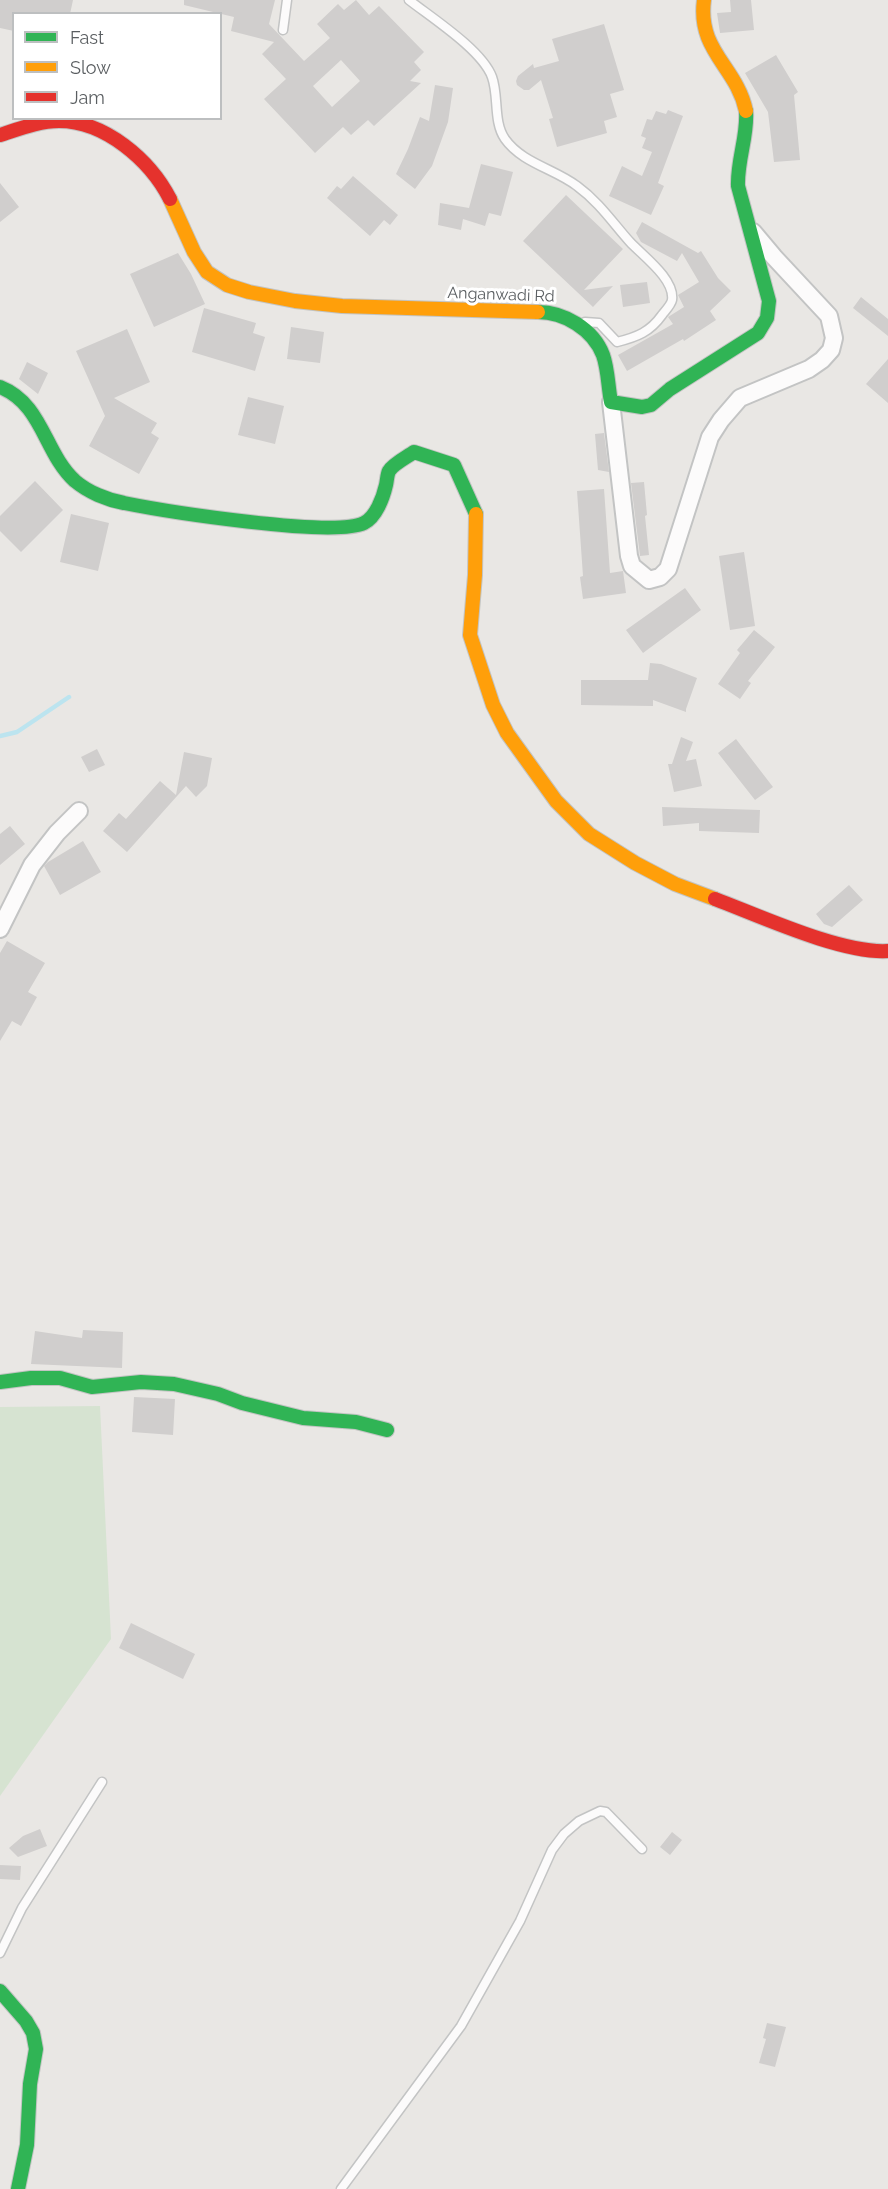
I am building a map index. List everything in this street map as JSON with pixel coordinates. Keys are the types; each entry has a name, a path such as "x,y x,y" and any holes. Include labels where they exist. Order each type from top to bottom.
{"street":[{"path":"611,402 642,407 651,405 670,389 758,333 767,318 769,301 738,180 747,112 743,98 711,47 702,26 701,10 704,0"},
{"name":"Anganwadi Rd","path":"0,135 38,124 63,120 87,126 113,139 136,156 155,176 174,205 192,251 210,273 225,284 254,292 330,306 551,312 575,321"},
{"path":"575,321 603,354 632,566 650,580 660,577 668,569 710,437 721,420 740,398 809,369 831,350 834,338 829,316 748,226"},
{"path":"0,387 7,388 28,406 61,467 74,481 94,494 123,503 317,528 354,528 366,522 384,496 389,471 414,452 454,465 476,511 475,575 470,635 493,705 507,733 526,763 556,801 590,834 635,864 675,884 826,940 873,952 888,951"},
{"path":"0,929 32,866 57,833 79,811"},
{"path":"0,1382 31,1378 60,1378 104,1388 141,1382 174,1384 303,1418 356,1422 387,1430"},
{"path":"0,1991 26,2021 33,2033 36,2049 30,2084 27,2145 18,2189"}],"lane":[{"path":"283,30 287,0"},
{"path":"409,0 463,42 491,75 497,95 499,122 505,139 528,159 576,185 601,207 665,279 671,289 672,301 653,327 638,337 617,342 599,324 575,321"},
{"path":"0,1953 22,1908 102,1782"},
{"path":"341,2189 461,2026 520,1921 552,1850 564,1834 579,1821 600,1811 606,1812 642,1849"}],"green space":[{"path":"100,1406 111,1639 0,1796 0,1407"}],"building":[{"path":"0,0 73,0 70,12 12,12 12,31 0,28"},
{"path":"184,0 275,0 269,24 304,61 330,38 317,24 338,4 344,10 356,0 369,15 379,6 424,52 414,62 421,70 410,81 421,83 374,126 368,120 351,135 343,127 315,153 264,99 286,79 262,54 274,42 231,31 234,17 222,14 222,12 184,5","holes":["341,60 360,81 332,107 313,86"]},
{"path":"730,0 751,0 754,30 720,33 717,13 731,12"},
{"path":"604,24 624,90 610,94 617,117 604,121 607,133 557,147 549,119 553,118 541,80 529,90 524,90 517,85 516,81 518,76 533,64 534,68 559,61 552,39"},
{"path":"776,55 798,92 794,95 800,160 774,162 768,112 745,73"},
{"path":"435,85 453,88 448,122 432,166 415,189 396,174 420,117 429,121"},
{"path":"668,110 683,116 658,183 664,186 651,215 609,196 622,166 642,176 652,152 642,148 646,138 641,136 647,119 652,120 656,111 666,114"},
{"path":"481,164 513,172 501,216 489,213 485,226 463,219 461,230 438,225 440,203 469,208"},
{"path":"353,176 398,215 390,225 384,220 370,236 327,198 337,186 341,189"},
{"path":"0,183 19,207 0,222"},
{"path":"566,195 623,249 584,290 613,286 593,307 523,241"},
{"path":"642,222 698,253 701,251 718,278 731,291 710,311 716,320 684,341 683,339 627,371 618,355 673,324 668,317 684,307 678,295 699,282 682,253 677,261 641,242 636,233"},
{"path":"178,253 205,304 154,327 130,274"},
{"path":"647,282 650,303 623,307 620,285"},
{"path":"861,297 888,319 888,336 853,308"},
{"path":"204,308 256,323 253,333 265,337 255,371 192,352"},
{"path":"291,327 324,332 320,363 287,359"},
{"path":"127,329 150,382 114,398 157,423 151,433 159,438 139,474 89,446 105,416 76,351"},
{"path":"888,359 888,403 866,384"},
{"path":"27,362 48,373 38,394 19,379"},
{"path":"248,397 284,406 275,444 238,435"},
{"path":"604,433 609,472 598,470 595,434"},
{"path":"35,481 63,510 21,552 0,531 0,516"},
{"path":"644,482 649,555 640,556 631,483"},
{"path":"604,489 610,573 623,571 626,593 583,599 577,491"},
{"path":"71,514 109,523 98,571 60,562"},
{"path":"744,552 755,626 730,630 719,556"},
{"path":"685,588 701,610 643,653 626,630"},
{"path":"754,630 775,647 748,681 751,683 740,699 718,684 740,653 737,650"},
{"path":"650,663 661,664 697,678 686,712 653,700 653,706 581,705 581,680 648,680"},
{"path":"681,737 693,742 686,761 696,759 702,786 674,792 668,764 672,764"},
{"path":"736,739 773,787 755,800 718,753"},
{"path":"97,749 105,765 89,772 81,757"},
{"path":"184,752 212,758 207,786 196,797 186,786 127,852 103,831 119,813 126,819 160,781 176,795"},
{"path":"662,807 760,810 759,833 699,831 699,823 663,826"},
{"path":"10,826 25,844 0,865 0,834"},
{"path":"83,841 101,872 60,895 44,866"},
{"path":"849,885 863,900 832,927 824,924 816,914"},
{"path":"7,941 45,963 28,992 37,997 21,1026 12,1021 0,1041 0,953"},
{"path":"83,1330 123,1332 122,1368 31,1364 35,1331 82,1338"},
{"path":"134,1397 175,1399 173,1435 132,1432"},
{"path":"131,1623 195,1654 183,1679 119,1648"},
{"path":"40,1829 47,1846 18,1857 9,1848 23,1836"},
{"path":"672,1832 682,1840 670,1855 660,1847"},
{"path":"0,1865 21,1866 20,1880 0,1879"},
{"path":"767,2023 786,2027 775,2067 759,2063 766,2039 763,2038"}],"waterway":[{"path":"0,736 17,732 69,697"}],"traffic: fast":[{"path":"538,312 558,315 585,330 603,355 611,402 642,407 651,405 670,389 758,333 767,318 769,301 738,186 746,111"},
{"path":"0,387 26,405 56,457 75,481 104,498 118,502 247,522 346,527 364,523 372,516 383,496 389,471 414,452 454,465 476,514"},
{"path":"0,1382 31,1378 60,1378 92,1387 141,1382 174,1384 303,1418 356,1422 387,1430"},
{"path":"0,1991 26,2021 33,2033 36,2049 30,2084 27,2145 18,2189"}],"traffic: slow":[{"path":"704,0 703,18 706,33 735,82 746,111"},
{"path":"170,199 194,252 207,272 227,285 249,292 295,301 342,306 538,312"},
{"path":"476,514 475,575 470,635 493,705 507,733 556,801 589,834 635,863 675,884 715,899"}],"traffic: jam":[{"path":"0,135 52,121 76,123 93,128 109,135 138,157 151,170 170,199"},
{"path":"715,899 801,933 848,947 888,951"}]}
